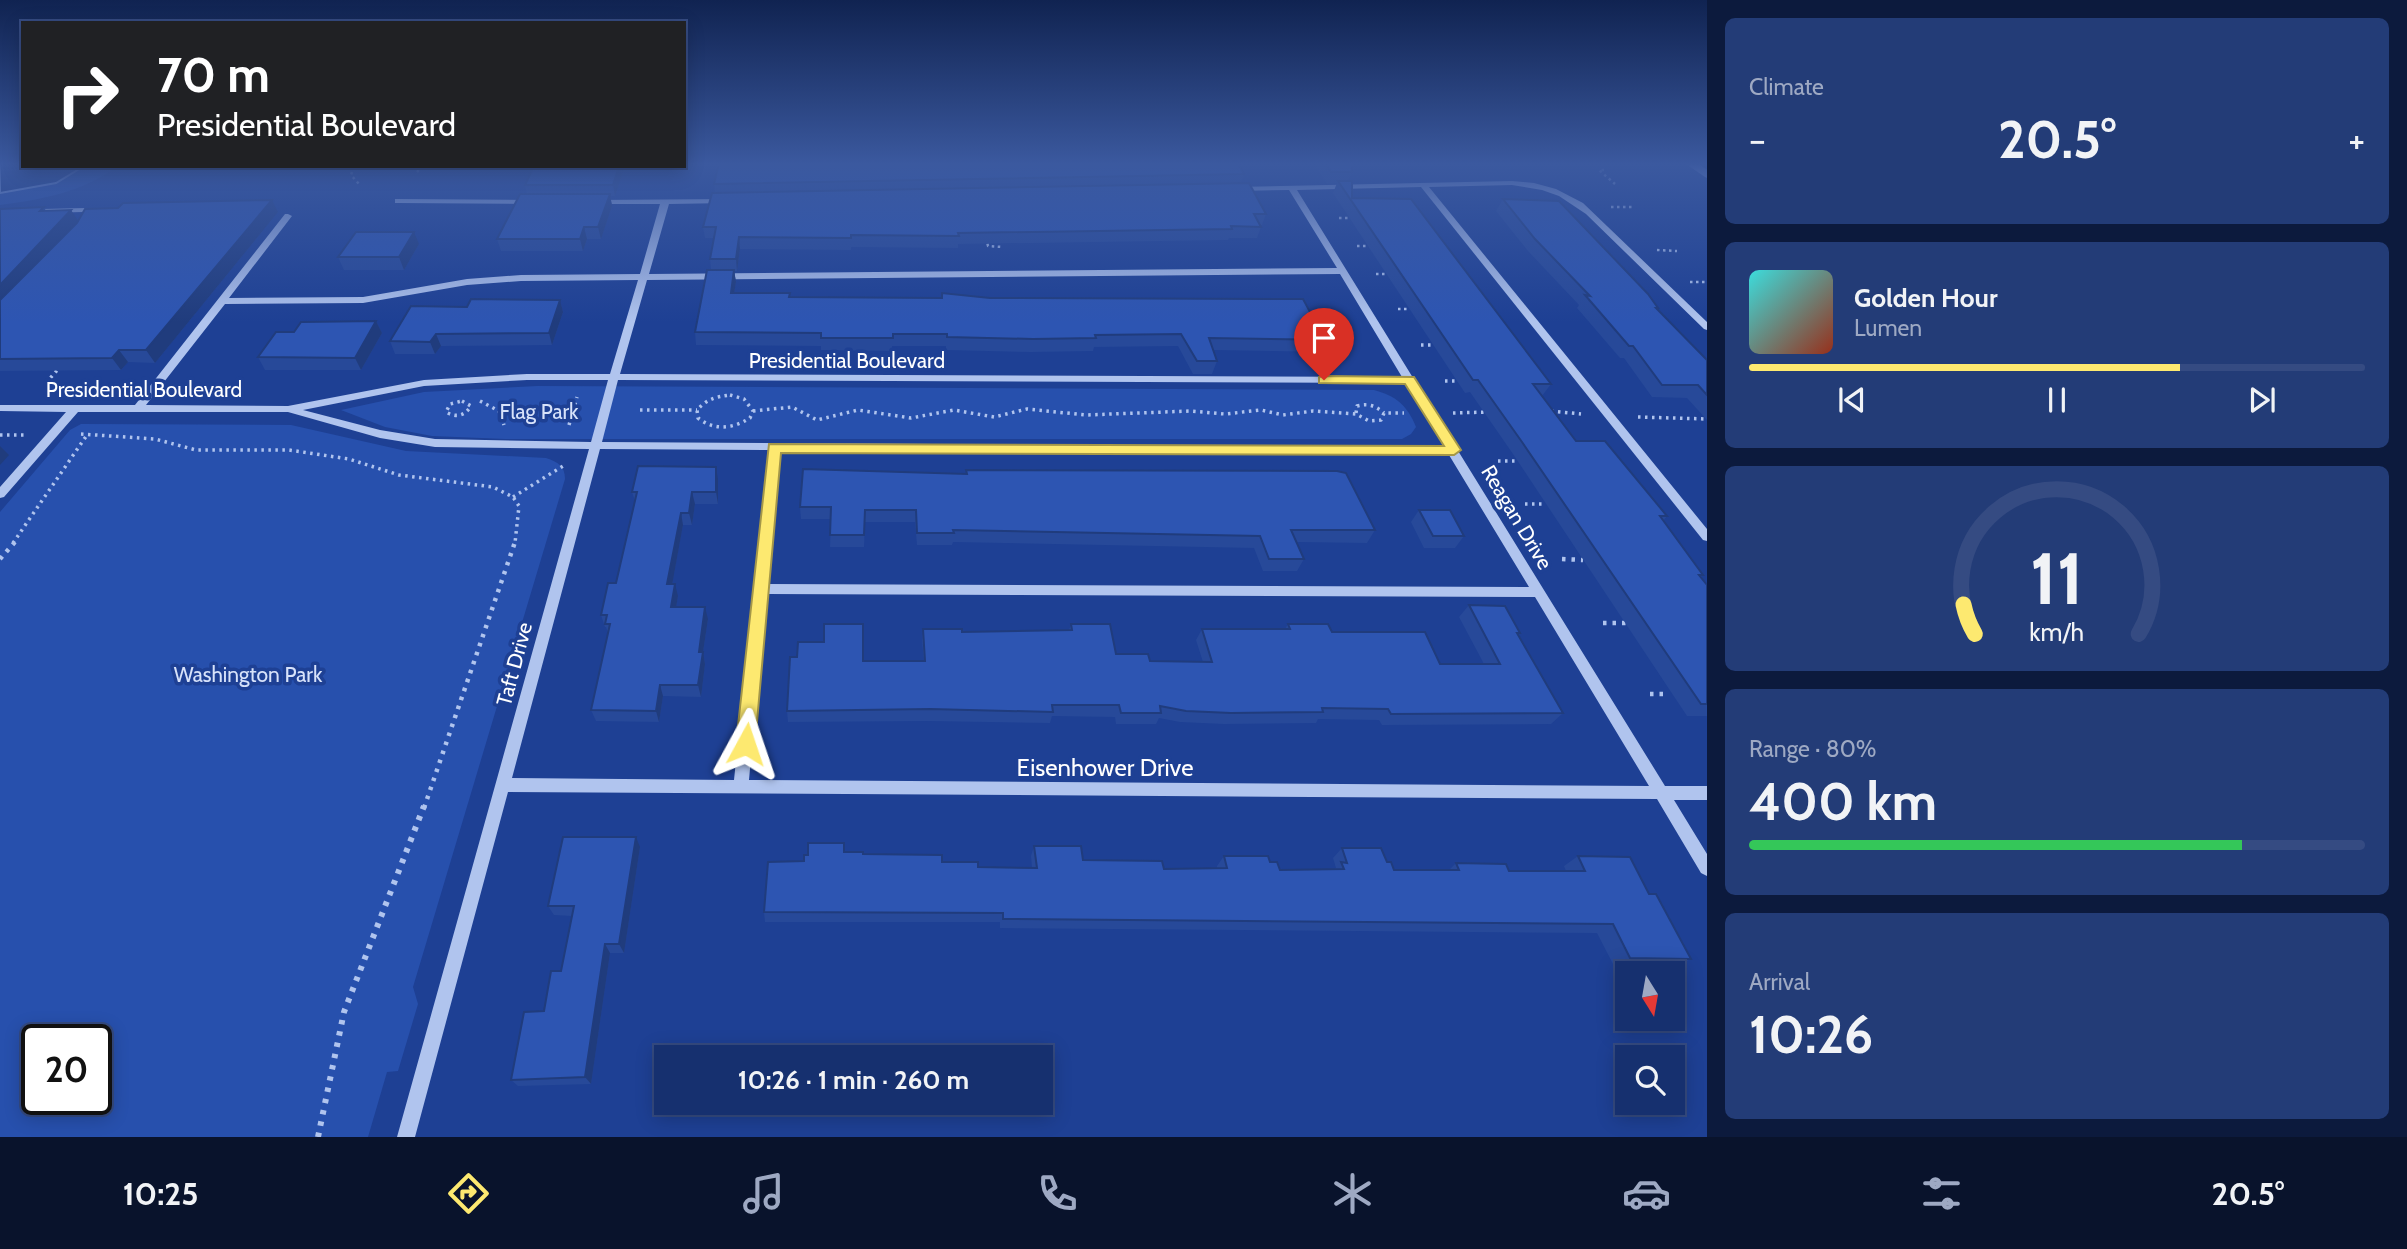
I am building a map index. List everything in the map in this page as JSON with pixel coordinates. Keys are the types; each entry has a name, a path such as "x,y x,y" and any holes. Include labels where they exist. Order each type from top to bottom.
{"street":[{"path":"80,230 89,216"},
{"path":"138,409 289,216"},
{"name":"Taft Drive","path":"406,1137 595,446 661,216"},
{"name":"Reagan Drive","path":"1310,216 1707,868"},
{"path":"1448,216 1707,537"},
{"path":"1593,216 1707,327"},
{"path":"222,301 363,300 505,278 1344,271"},
{"name":"Presidential Boulevard","path":"0,408 288,409 399,387 459,380 1409,380"},
{"path":"0,494 75,408"},
{"name":"Presidential Boulevard","path":"288,409 380,435 435,443 774,448 1454,450"},
{"path":"741,788 774,448"},
{"path":"760,589 1539,592"},
{"name":"Eisenhower Drive","path":"503,785 1707,793"}],"path":[{"path":"1339,218 1350,218"},
{"path":"985,232 988,246 1003,247"},
{"path":"1357,246 1376,246"},
{"path":"1657,250 1677,251"},
{"path":"1376,274 1387,274"},
{"path":"1690,282 1707,282"},
{"path":"1398,309 1409,309"},
{"path":"1421,345 1432,345"},
{"path":"46,383 64,363"},
{"path":"1445,381 1458,381"},
{"path":"568,428 578,392"},
{"path":"730,395 743,398 753,411 750,418 741,424 714,428 698,418 697,410 704,402 714,397 730,395"},
{"path":"463,397 470,404 470,408 463,415 455,416 446,412 447,407 463,397 487,404 499,411 506,429 495,429"},
{"path":"1356,414 1357,406 1363,404 1377,407 1384,413 1412,413"},
{"path":"753,411 792,407 817,419 858,410 911,418 954,410 994,417 1027,409 1086,415 1190,411 1224,414 1261,410 1283,415 1313,411 1356,414 1374,422 1384,418 1384,413"},
{"path":"640,410 697,410"},
{"path":"451,426 455,416"},
{"path":"76,434 155,439 196,450 289,450 321,454 349,459 399,475 493,486 513,496 519,506 517,536 428,796 344,1012 318,1137"},
{"path":"0,559 32,522 87,434"},
{"path":"1498,461 1530,461"},
{"path":"513,496 564,466"},
{"path":"1525,504 1546,504"},
{"path":"1562,559 1583,559"},
{"path":"1603,622 1626,623"},
{"path":"1650,694 1668,694"}],"green space":[{"name":"Flag Park","path":"538,386 1374,390 1400,402 1416,427 1402,439 505,439 432,436 385,427 341,410 424,392"},
{"name":"Washington Park","path":"81,424 291,425 406,451 546,458 557,463 564,471 565,479 413,987 418,1004 398,1071 387,1072 368,1137 0,1137 0,512 70,430"}],"building":[{"path":"0,216 65,216 0,285"},
{"path":"81,216 259,216 146,350 119,350 112,358 0,359 0,300"},
{"path":"509,216 602,216 598,227 584,227 580,239 497,239"},
{"path":"706,216 1255,216 1261,227 958,233 959,236 739,237 736,259 710,259 716,227 703,227"},
{"path":"1362,216 1424,216 1551,384 1533,384 1576,441 1605,441 1667,516 1660,516 1703,575 1699,575 1707,585 1707,704 1701,704 1522,442 1478,380 1473,380"},
{"path":"1517,216 1573,216 1707,360 1707,395 1698,385 1662,385 1633,346 1629,346 1585,295 1590,296"},
{"path":"356,232 414,232 399,257 338,257"},
{"path":"707,270 734,270 731,293 790,293 789,297 942,298 942,293 990,298 1303,299 1310,312 1324,312 1338,340 1209,338 1217,361 1197,361 1181,334 1033,339 947,337 947,334 893,334 893,338 821,338 821,333 695,332"},
{"path":"471,299 560,300 549,333 436,334 430,342 390,341 411,306 467,307"},
{"path":"376,321 355,358 258,357 276,332 294,332 301,322"},
{"path":"638,466 716,467 716,492 692,492 689,513 681,513 667,584 675,584 671,607 705,607 698,685 660,685 656,711 591,710 610,624 605,624 607,615 601,615 608,583 616,583 637,492 632,492"},
{"path":"803,469 967,474 966,470 1337,471 1346,473 1375,530 1291,530 1304,559 1269,559 1260,536 953,530 954,533 917,533 916,510 865,510 864,535 830,535 831,507 800,507"},
{"path":"1419,510 1450,510 1464,536 1433,536"},
{"path":"1469,605 1505,606 1520,633 1517,633 1563,713 1391,714 1388,709 1322,708 1323,712 1231,713 1186,711 1160,706 1161,713 1121,713 1119,705 1052,705 1053,712 930,709 787,711 790,657 797,657 798,642 824,642 824,624 863,624 863,661 925,661 923,629 962,629 962,632 1072,630 1071,624 1110,624 1116,654 1148,654 1150,661 1212,662 1202,629 1290,629 1288,624 1328,624 1332,632 1425,632 1440,664 1500,664"},
{"path":"563,837 636,837 619,944 605,944 585,1077 511,1080 524,1012 544,1011 551,971 561,971 574,906 548,906"},
{"path":"808,843 844,843 844,852 863,854 942,855 942,862 978,862 978,867 1037,868 1034,846 1081,846 1083,860 1162,861 1164,869 1227,868 1224,856 1268,856 1270,862 1277,862 1280,870 1344,869 1341,862 1347,863 1342,848 1381,848 1394,870 1459,870 1456,863 1506,864 1509,871 1585,871 1578,856 1630,857 1649,894 1656,894 1691,959 1630,958 1613,924 1003,919 1003,913 764,912 768,862 804,861 804,855 808,855"}],"route":[{"path":"746,744 774,448 1454,450 1409,380 1324,380"}]}
